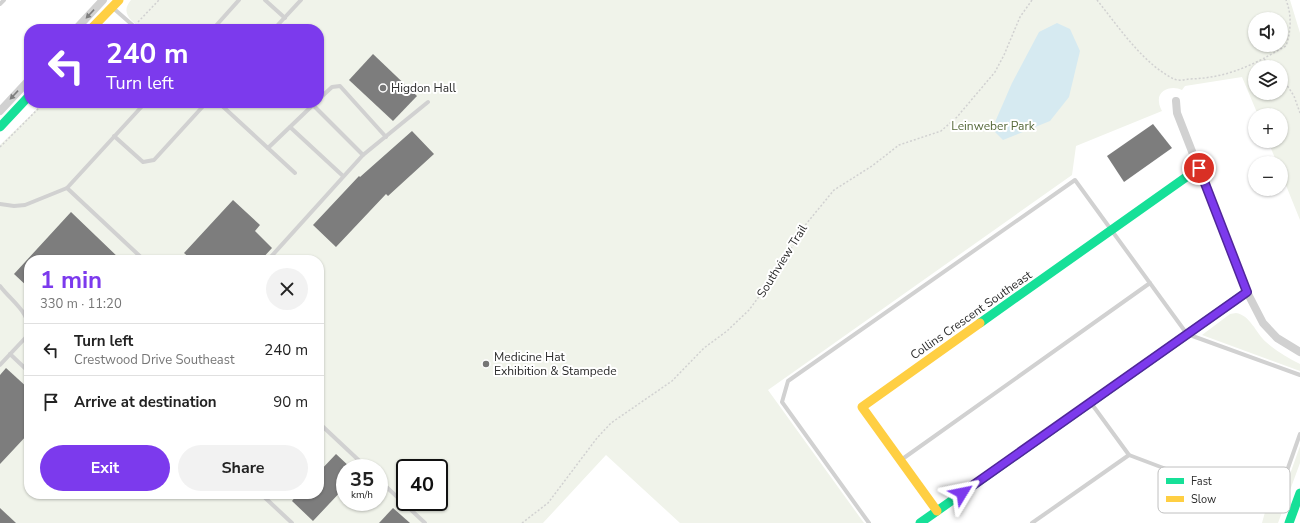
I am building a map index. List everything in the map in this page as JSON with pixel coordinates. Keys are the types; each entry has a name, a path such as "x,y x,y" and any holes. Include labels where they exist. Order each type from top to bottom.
{"street":[{"path":"81,24 103,0"},
{"path":"97,24 119,0"},
{"path":"0,111 24,85"},
{"path":"0,127 24,101"},
{"path":"1176,101 1177,113 1247,292 1263,324 1276,338 1300,352"},
{"name":"Collins Crescent Southeast","path":"937,511 862,407 1199,168"},
{"path":"920,523 1247,292"},
{"path":"1289,523 1300,493"}],"lane":[{"path":"0,4 4,0"},
{"path":"217,24 239,0"},
{"path":"265,0 284,18"},
{"path":"279,24 301,0"},
{"path":"112,7 131,24"},
{"path":"324,94 332,87 340,86 386,137"},
{"path":"272,255 343,176 363,156 428,102"},
{"path":"0,204 14,206 25,205 67,188 140,108"},
{"path":"114,136 144,162 154,160 201,108"},
{"path":"224,108 295,173"},
{"path":"268,148 310,108"},
{"path":"318,108 363,156"},
{"path":"290,126 343,176"},
{"path":"869,523 782,402 788,381 1075,180 1187,334 1300,375"},
{"path":"67,188 139,255"},
{"path":"900,460 1150,283"},
{"path":"0,286 24,312"},
{"path":"0,365 24,339"},
{"path":"10,354 24,367"},
{"path":"1090,403 1129,455 1161,467"},
{"path":"324,428 357,459"},
{"path":"1288,467 1300,434"},
{"path":"1032,523 1129,455"},
{"path":"388,488 425,523"},
{"path":"266,499 292,523"}],"path":[{"path":"138,24 159,0"},
{"name":"Southview Trail","path":"522,523 548,502 597,438 611,423 672,381 704,348 749,310 780,267 802,229 834,190 872,166 899,145 941,131 957,117 994,72 1004,55 1020,17 1032,0"},
{"path":"1097,0 1138,49 1158,69 1175,80 1204,79 1244,69 1286,46 1290,34 1290,21 1286,0"},
{"path":"1288,87 1294,96 1300,112"},
{"path":"0,147 39,108"}],"green space":[{"name":"Medicine Hat Exhibition & Stampede","path":"131,0 1290,0 1300,33 1300,220 1288,190 1288,156 1274,156 1271,148 1288,148 1288,108 1255,108 1252,100 1288,100 1288,60 1248,60 1248,91 1242,77 1185,86 1182,90 1174,88 1166,89 1160,94 1159,98 1159,104 1162,111 1076,146 1072,175 768,390 864,523 680,523 606,455 543,523 0,523 0,145 38,108 324,108 324,24 136,24 127,13 128,5"},
{"path":"1236,313 1245,317 1262,338 1270,345 1300,364 1300,371 1202,335 1230,314"},
{"path":"1300,446 1300,463 1290,490 1290,474"},
{"path":"1265,513 1282,513 1278,523 1262,523"}],"shaded area":[{"path":"1057,23 1070,29 1080,51 1069,97 1050,121 1003,140 992,129 1012,83 1039,32"}],"building":[{"name":"Higdon Hall","path":"373,54 417,96 393,121 349,80"},
{"path":"1153,124 1172,148 1124,182 1107,156"},
{"path":"412,131 434,154 388,196 386,194 336,247 313,225 359,176 360,177"},
{"path":"233,200 260,225 255,231 272,248 266,255 186,255 184,253"},
{"path":"71,212 116,255 31,255"},
{"path":"24,263 24,283 14,274"},
{"path":"6,368 24,384 24,438 0,464 0,375"},
{"path":"336,454 341,459 336,459 336,497 313,521 292,501 294,499 324,499 324,467"},
{"path":"0,508 16,523 0,523"},
{"path":"393,508 410,523 379,523"}],"traffic: fast":[{"path":"0,127 24,101"},
{"path":"980,323 1199,168"},
{"path":"920,523 1247,292"},
{"path":"1289,523 1300,493"}],"traffic: slow":[{"path":"96,24 119,0"},
{"path":"937,511 862,407 980,323"}],"place":[{"name":"Higdon Hall","path":"383,88"},
{"name":"Medicine Hat Exhibition & Stampede","path":"486,364"}],"route":[{"path":"962,493 1247,292 1199,168"}],"park label":[{"name":"Leinweber Park","path":"993,126"}]}
